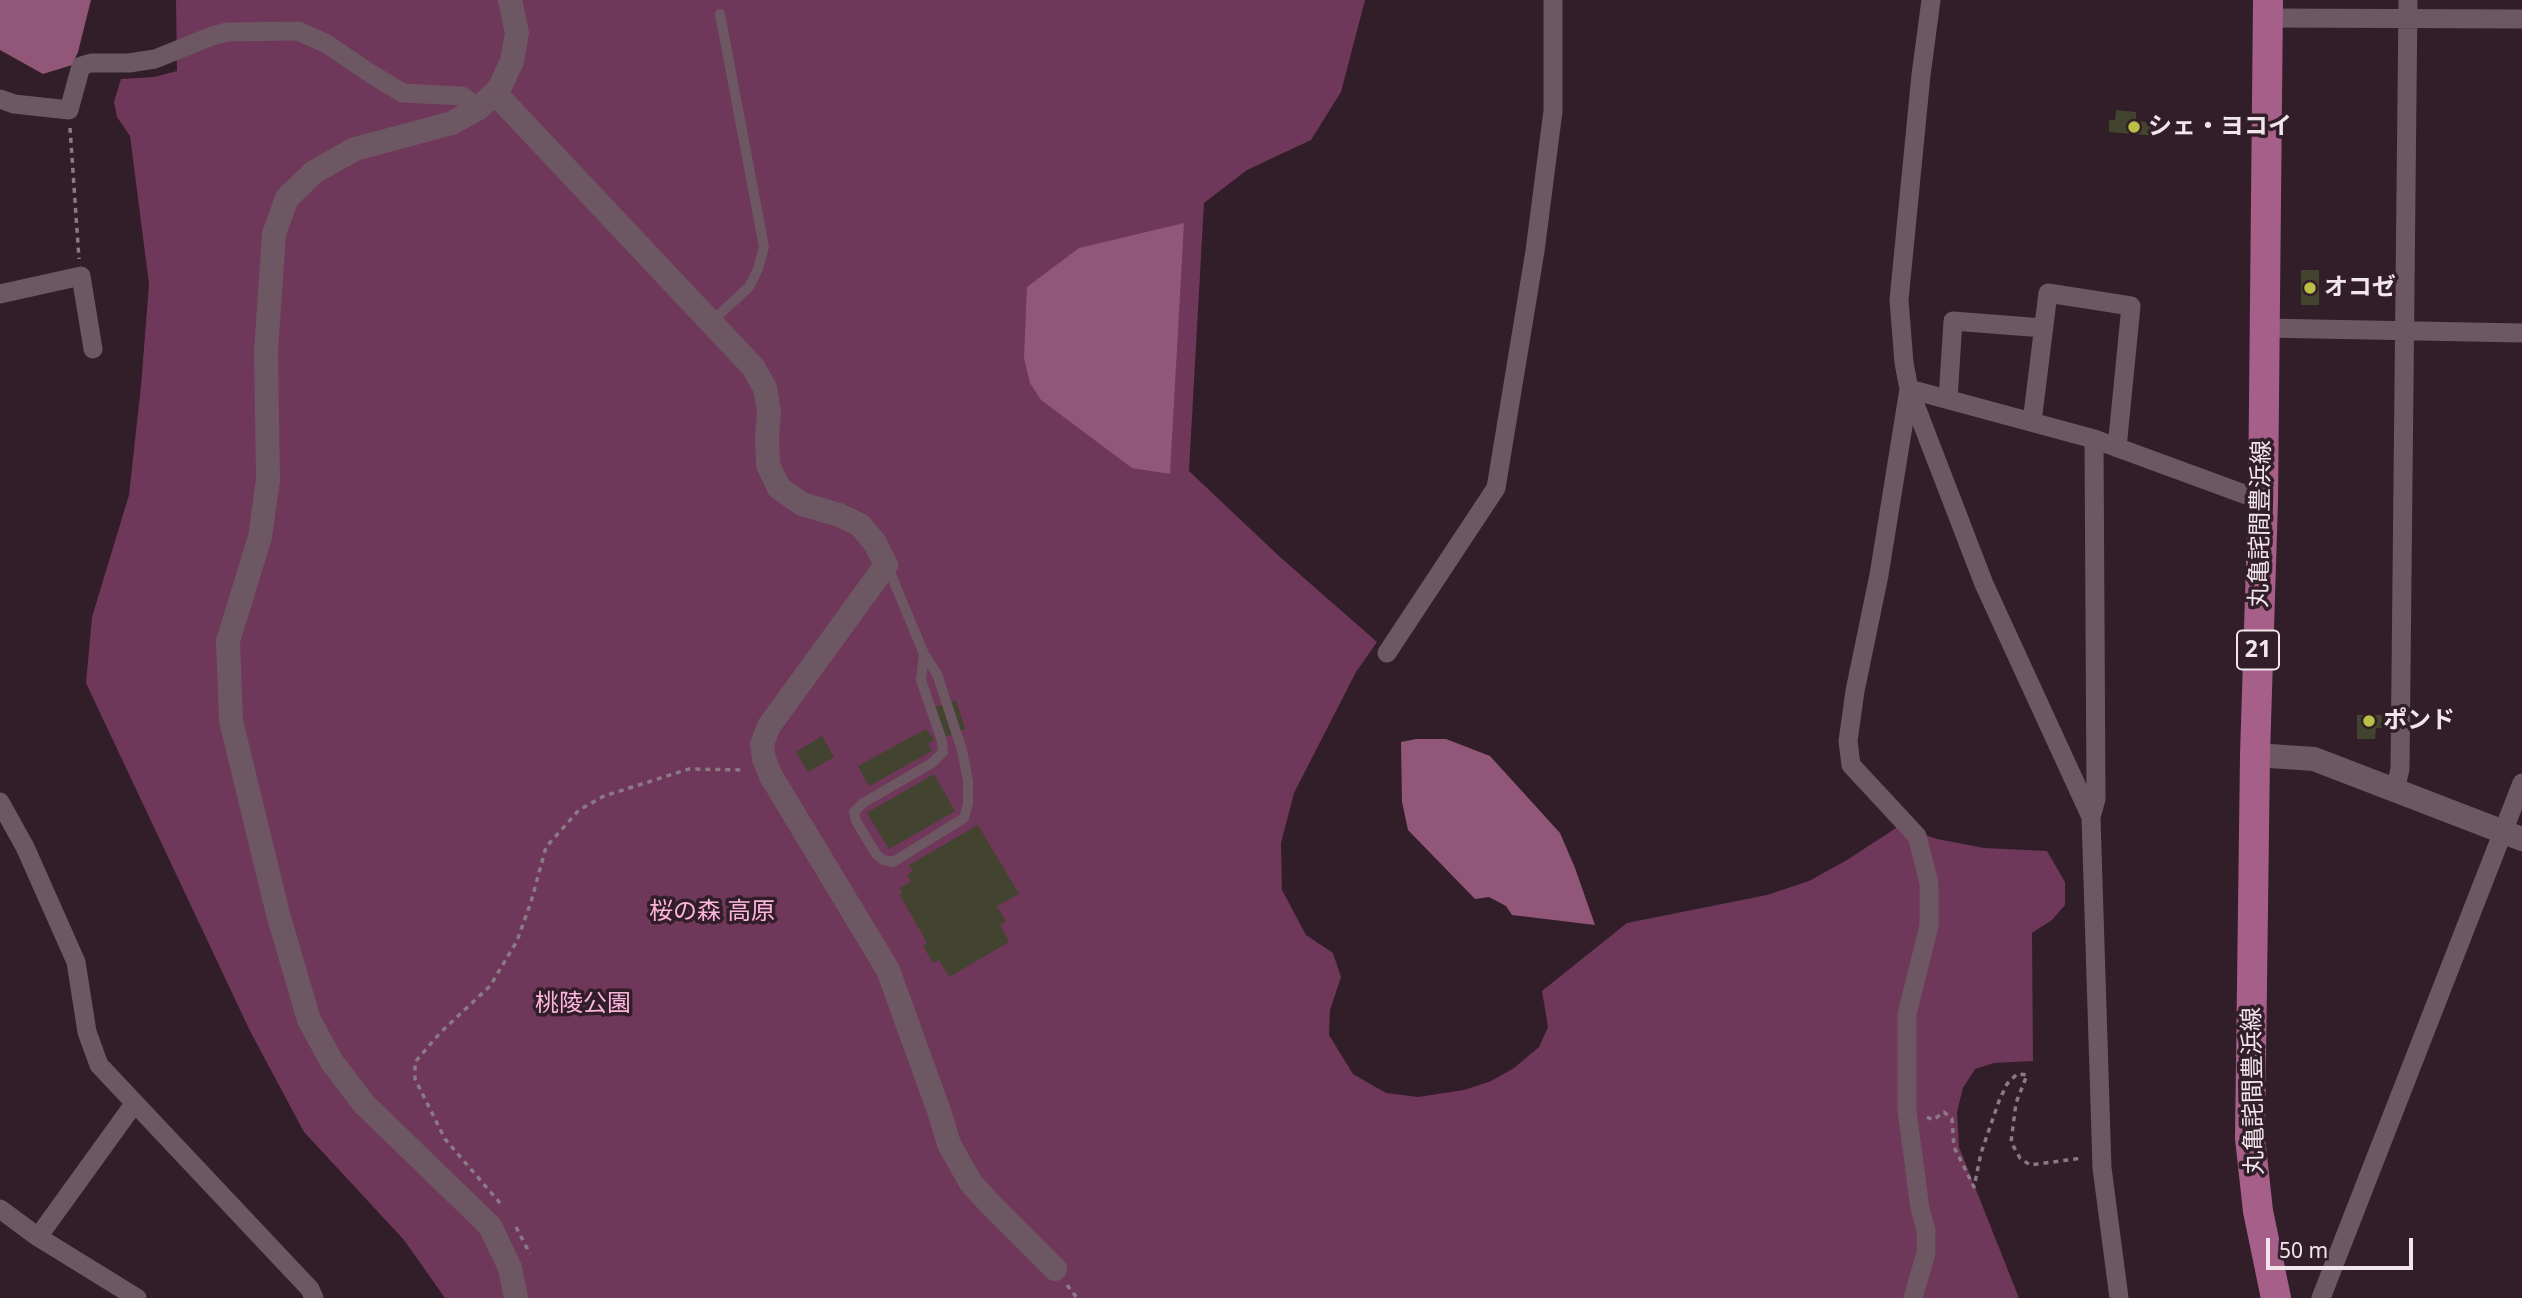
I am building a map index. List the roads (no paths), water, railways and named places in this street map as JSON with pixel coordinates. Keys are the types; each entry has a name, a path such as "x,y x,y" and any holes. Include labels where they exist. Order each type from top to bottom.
{"main road":[{"name":"丸亀詫間豊浜線","path":"2268,9 2263,501 2255,755 2250,1138 2258,1210 2276,1298"}],"street":[{"path":"510,0 517,33 512,61 487,101 452,123 355,149 314,172 287,198 274,234 267,351 268,480 260,537 228,641 232,721 254,824 309,1020 331,1062 364,1104 490,1226 510,1268 516,1298"},
{"path":"1387,653 1496,488 1535,251 1553,111 1553,0"},
{"path":"1931,0 1899,300 1904,363 1909,388 1984,584 2091,817"},
{"path":"2268,9 2408,9 2522,19"},
{"path":"2395,791 2400,769 2408,9"},
{"path":"0,99 15,104 69,110 81,66 155,59 227,32 298,31 327,44 403,93 462,96 487,101 753,366 765,388 769,412 768,465 779,488 802,504 839,515 860,525 875,543 887,565 769,726 762,744 764,759 888,970 949,1144 959,1162 984,1197 1055,1269"},
{"path":"0,294 81,275 93,349"},
{"path":"2032,422 2048,293 2131,306 2117,448"},
{"path":"1948,399 1953,321 2043,328"},
{"path":"2265,328 2522,333"},
{"path":"1909,388 2094,439 2263,501"},
{"path":"1909,388 1849,741 1851,765 1917,836 1929,883 1929,926 1907,1014 1907,1104 1920,1209 1927,1230 1926,1253 1913,1298"},
{"path":"2094,439 2096,799 2091,817 2102,1155 2108,1226 2119,1298"},
{"path":"2255,755 2314,759 2512,835"},
{"path":"2321,1298 2512,835 2522,783"},
{"path":"0,802 26,847 76,962 87,1032 99,1065 310,1289 314,1298"},
{"path":"38,1237 134,1104"},
{"path":"0,1209 38,1237 138,1298"}],"lane":[{"path":"711,322 749,287 758,269 764,247 720,14"},
{"path":"887,565 924,654 937,674 962,750 968,780 968,804 964,818 893,862 883,860 876,854 856,821 854,812 863,803 932,763 943,752 942,741 921,680 924,654"}],"place":[{"name":"シェ・ヨコイ","path":"2134,127"},
{"name":"オコゼ","path":"2310,288"},
{"name":"ポンド","path":"2369,721"}],"park label":[{"name":"桜の森 高原","path":"712,912"},
{"name":"桃陵公園","path":"583,1004"}]}
